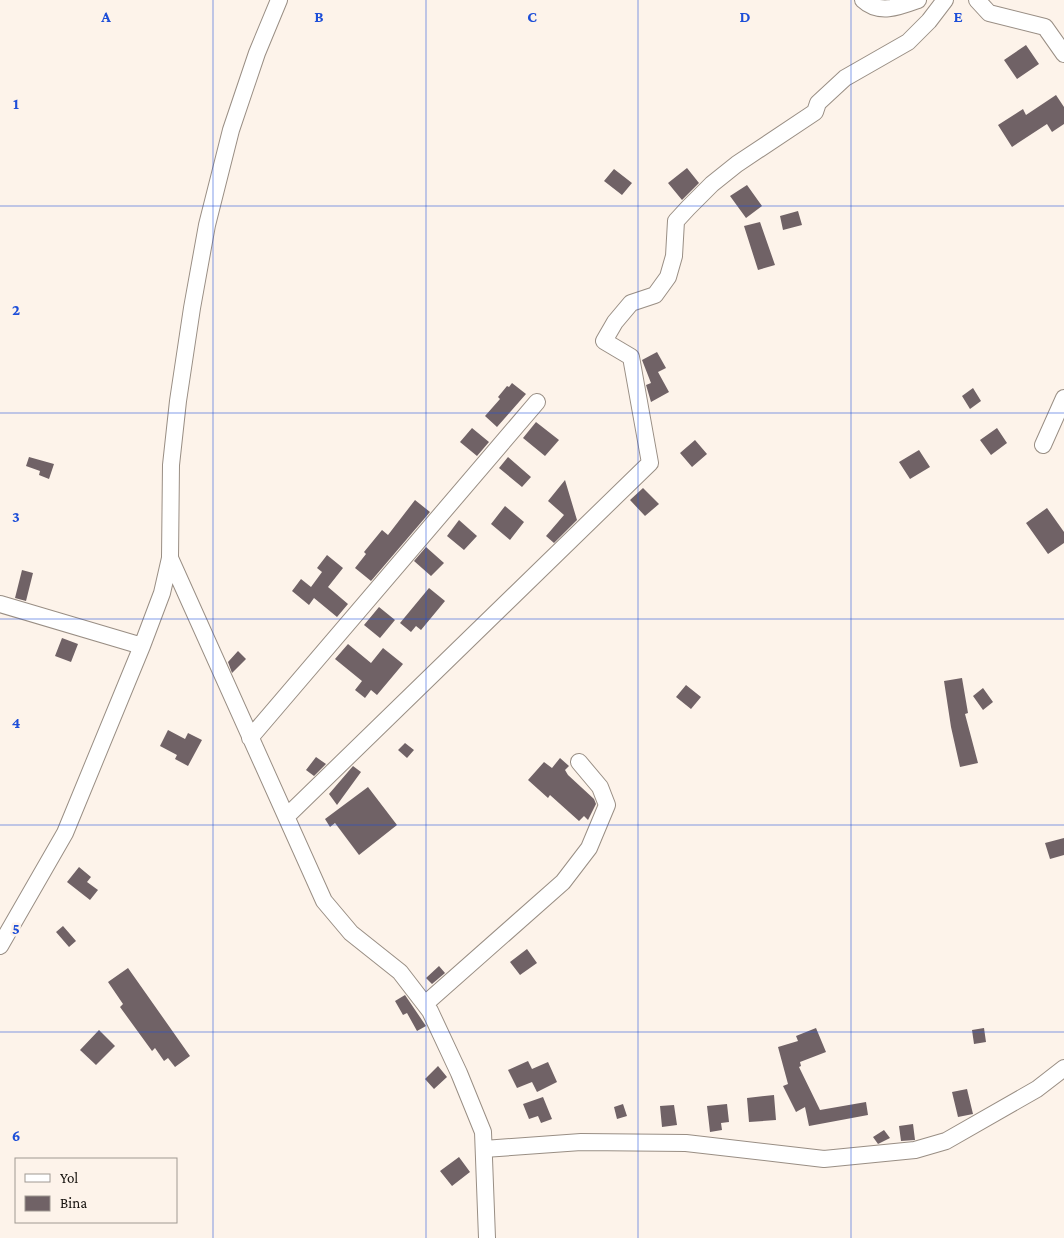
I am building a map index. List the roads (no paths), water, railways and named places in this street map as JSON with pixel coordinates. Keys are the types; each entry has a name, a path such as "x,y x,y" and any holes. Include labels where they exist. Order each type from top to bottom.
{"street":[{"path":"0,946 65,833 162,594 170,558 171,465 178,401 207,225 231,130 257,53 279,0"},
{"path":"868,3 884,10 918,0"},
{"path":"287,816 650,463 631,357 604,341 631,303 655,295 668,277 674,256 676,221 712,184 736,164 815,112 818,103 845,78 908,42 929,21 945,0"},
{"path":"977,0 988,13 1045,27 1064,54"},
{"path":"1043,445 1064,398"},
{"path":"250,738 537,402"},
{"path":"170,558 209,641 250,738 324,901 351,933 400,972 425,1004 463,1081 483,1132 486,1238"},
{"path":"0,604 142,646"},
{"path":"425,1004 563,882 589,848 607,805 600,787 579,762"},
{"path":"484,1148 581,1142 686,1143 824,1159 915,1150 946,1141 1037,1089 1064,1068"}]}
